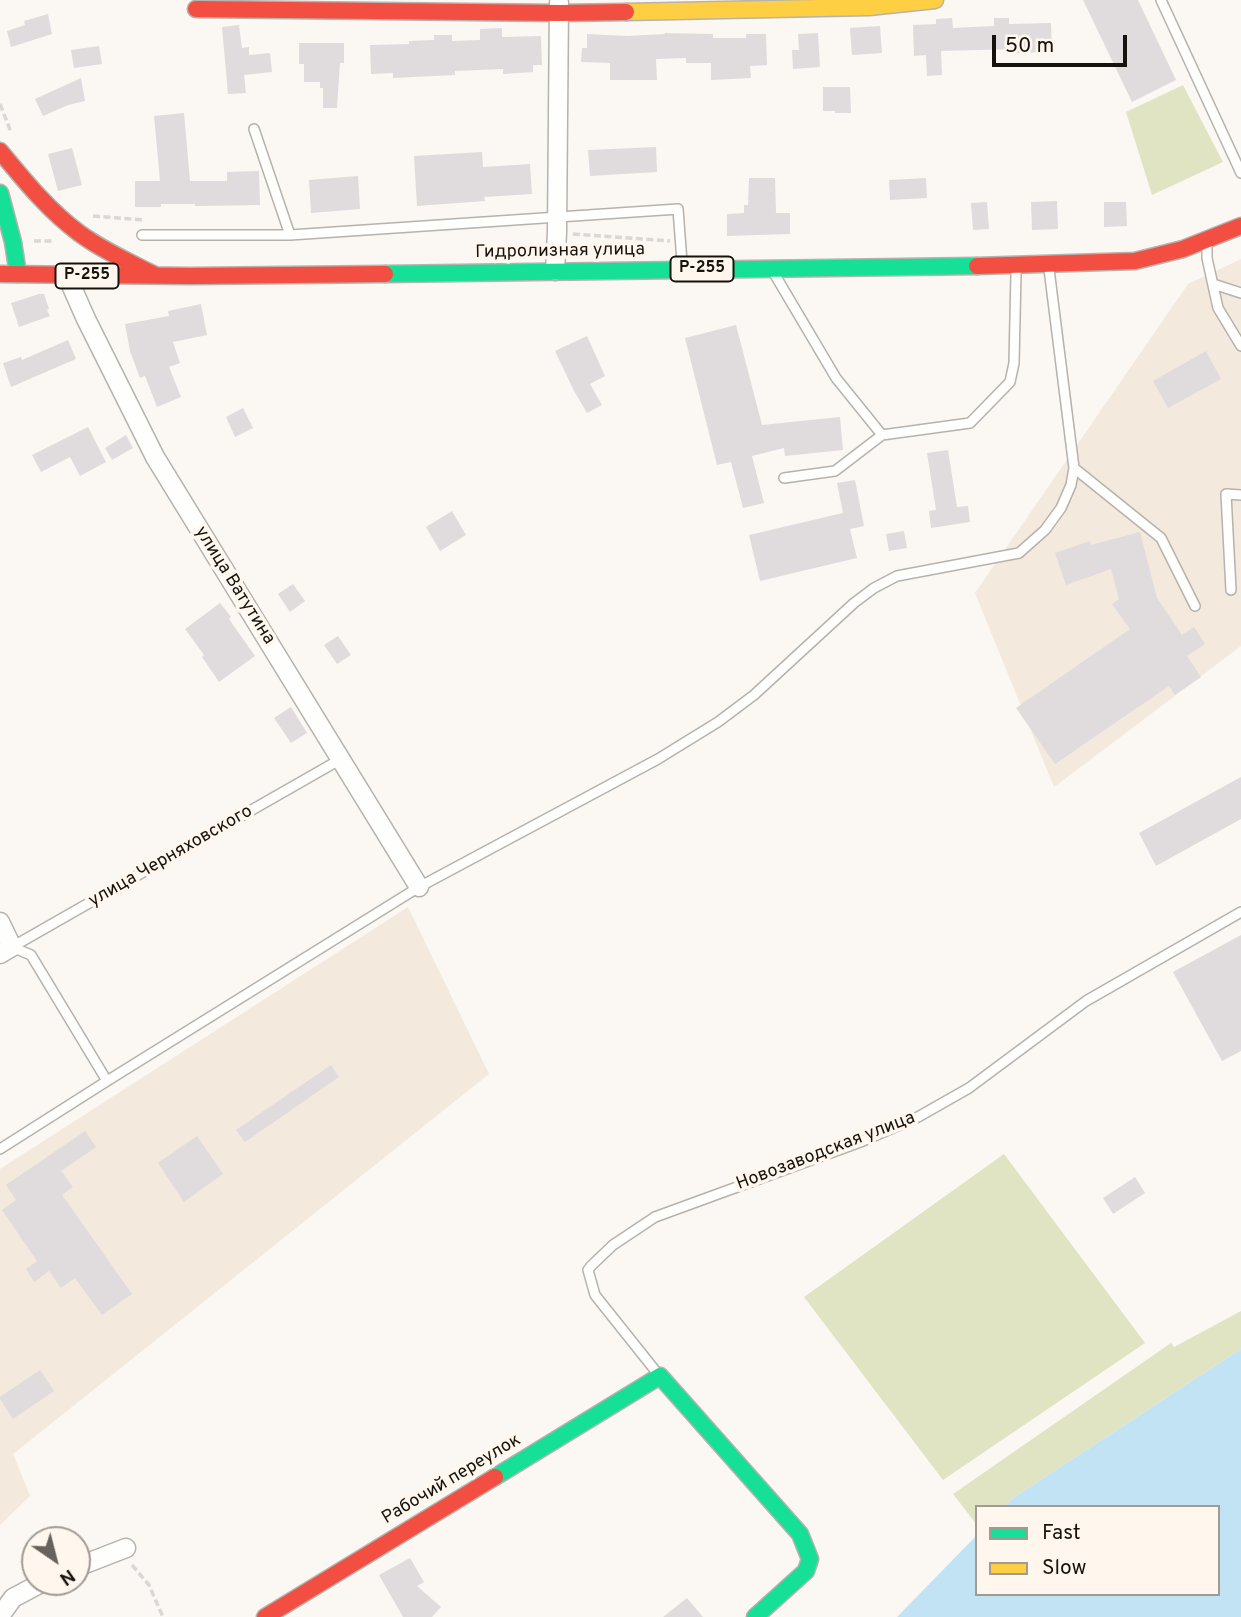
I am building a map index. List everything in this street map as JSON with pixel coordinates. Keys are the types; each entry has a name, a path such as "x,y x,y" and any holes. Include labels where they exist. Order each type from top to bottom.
{"main road":[{"path":"196,9 869,7 935,0"},
{"path":"0,150 48,208 76,232 156,276"},
{"path":"0,193 18,274"},
{"name":"Гидролизная улица","path":"0,274 156,276 1016,266 1136,261 1183,249 1241,226"},
{"path":"660,1376 800,1534 810,1559 806,1571 755,1617"},
{"name":"Рабочий переулок","path":"265,1617 660,1376"}],"street":[{"path":"555,271 559,6"},
{"name":"улица Ватутина","path":"67,276 155,457 419,887"},
{"path":"0,922 6,951"},
{"path":"91,1562 123,1549"},
{"path":"0,1615 13,1598 21,1594"}],"lane":[{"path":"1161,0 1241,173"},
{"path":"254,129 290,235"},
{"path":"142,235 290,235 557,225 678,209 683,270"},
{"path":"1207,240 1207,258 1218,308 1241,346"},
{"path":"0,1149 419,887 658,759 718,722 754,695 854,603 874,588 897,576 1019,554 1045,530 1061,508 1071,485 1074,468 1048,264"},
{"path":"783,478 835,471 882,435 970,423 1010,382 1014,363 1016,266"},
{"path":"771,268 836,378 882,435"},
{"path":"1213,284 1241,292"},
{"path":"1074,468 1161,538 1195,606"},
{"path":"1231,590 1226,494 1241,495"},
{"name":"улица Черняховского","path":"6,951 341,760"},
{"name":"Новозаводская улица","path":"660,1376 595,1295 589,1270 613,1245 655,1217 863,1141 918,1117 969,1088 1086,1001 1241,912"},
{"path":"6,951 31,955 107,1081"}],"path":[{"path":"0,104 8,126"},
{"path":"557,225 680,242"},
{"path":"123,1549 149,1585 163,1617"}],"shaded area":[{"path":"1241,259 1241,646 1054,787 975,593 1188,284"},
{"path":"408,907 489,1074 13,1454 30,1496 0,1525 0,1169"}],"green space":[{"path":"1183,85 1223,162 1152,195 1126,112"},
{"path":"1004,1154 1145,1343 943,1480 804,1297"},
{"path":"1241,1311 1241,1349 1006,1505 975,1505 975,1522 953,1494 1171,1343 1174,1347"}],"water":[{"path":"1241,1349 1241,1617 897,1617 975,1537 975,1596 1220,1596 1220,1505 1006,1505"}],"building":[{"path":"1083,0 1138,0 1176,80 1132,102"},
{"path":"48,14 52,34 11,47 7,31 25,25 24,21"},
{"path":"952,18 953,28 994,26 994,18 1009,18 1009,24 1051,23 1052,52 1015,53 1015,49 941,51 942,75 927,76 926,55 914,56 913,25 936,24 936,19"},
{"path":"239,25 242,48 249,47 249,55 270,53 272,72 244,75 246,93 228,94 222,27"},
{"path":"880,26 882,53 852,55 850,28"},
{"path":"502,28 502,37 541,36 542,65 533,65 533,72 503,74 503,69 393,78 393,73 371,74 370,45 409,44 409,41 434,40 434,35 452,35 452,41 480,40 480,29"},
{"path":"665,33 713,34 713,38 746,38 746,34 766,34 767,65 750,66 751,78 711,80 711,63 686,63 686,58 656,59 657,80 610,80 610,63 581,62 582,48 587,48 587,34 627,36"},
{"path":"818,33 820,67 793,69 792,50 799,50 798,34"},
{"path":"299,43 344,43 344,63 340,63 337,108 323,108 323,88 320,88 320,82 304,82 304,64 299,64"},
{"path":"99,46 102,64 74,68 71,50"},
{"path":"81,78 85,101 43,116 35,99"},
{"path":"823,87 850,87 851,113 823,111"},
{"path":"184,113 190,181 227,181 227,172 259,171 260,205 161,204 161,207 135,207 135,181 160,181 154,116"},
{"path":"656,147 657,172 590,176 588,150"},
{"path":"72,148 82,185 58,191 48,154"},
{"path":"482,152 483,167 530,164 532,194 417,206 414,156"},
{"path":"358,176 360,209 311,213 309,180"},
{"path":"749,178 775,178 776,213 790,213 790,234 727,236 727,214 744,213 744,205 748,205"},
{"path":"926,178 927,198 890,200 889,180"},
{"path":"1057,201 1058,229 1032,230 1031,202"},
{"path":"987,202 989,229 973,230 971,203"},
{"path":"1104,202 1126,202 1127,226 1104,227"},
{"path":"44,294 50,316 19,327 11,303"},
{"path":"201,304 207,335 173,342 180,363 169,367 181,397 157,407 145,376 140,378 130,351 125,324 169,316 168,311"},
{"path":"736,325 762,425 840,417 843,450 785,456 784,448 752,456 764,503 743,508 731,462 717,465 685,338"},
{"path":"587,336 605,376 590,384 602,405 587,413 555,351"},
{"path":"68,340 76,359 11,387 3,363 21,357 22,360"},
{"path":"1206,351 1221,379 1168,408 1153,381"},
{"path":"243,408 253,428 235,437 226,417"},
{"path":"88,427 106,462 80,476 70,457 41,472 32,455"},
{"path":"126,435 133,448 112,460 105,448"},
{"path":"948,450 957,507 968,506 970,522 931,528 929,511 936,510 927,453"},
{"path":"855,480 864,526 850,529 857,558 760,581 749,535 843,513 837,483"},
{"path":"452,511 466,535 440,551 426,527"},
{"path":"904,531 907,548 889,551 886,534"},
{"path":"1140,532 1157,598 1182,635 1194,627 1205,644 1187,656 1201,677 1175,695 1169,686 1055,764 1016,708 1130,629 1112,604 1119,599 1111,569 1066,585 1055,553 1090,541 1091,545"},
{"path":"293,584 305,601 290,612 278,594"},
{"path":"220,603 255,656 219,682 185,629"},
{"path":"338,636 351,655 337,664 324,645"},
{"path":"291,707 307,733 291,743 274,718"},
{"path":"1241,777 1241,819 1156,866 1139,833"},
{"path":"1241,935 1241,1051 1222,1061 1173,972"},
{"path":"331,1065 339,1077 245,1142 236,1130"},
{"path":"85,1131 96,1147 61,1171 73,1187 62,1195 132,1294 102,1315 75,1278 61,1288 49,1271 34,1282 26,1269 37,1261 2,1210 16,1200 6,1185"},
{"path":"197,1136 223,1174 184,1202 158,1163"},
{"path":"1135,1177 1145,1193 1113,1214 1103,1198"},
{"path":"40,1370 54,1391 13,1419 0,1397"},
{"path":"410,1558 424,1582 417,1586 441,1607 432,1617 403,1617 379,1575"},
{"path":"687,1598 703,1617 663,1617"}],"traffic: fast":[{"path":"0,193 18,274"},
{"path":"385,274 977,266"},
{"path":"495,1477 660,1376 800,1534 810,1559 806,1571 755,1617"}],"traffic: slow":[{"path":"626,12 869,7 935,0"}],"traffic: jam":[{"path":"196,9 626,12"},
{"path":"0,151 57,215 79,233 116,256 155,275"},
{"path":"977,266 1135,261 1183,249 1241,226"},
{"path":"0,274 385,274"},
{"path":"265,1617 495,1477"}]}
